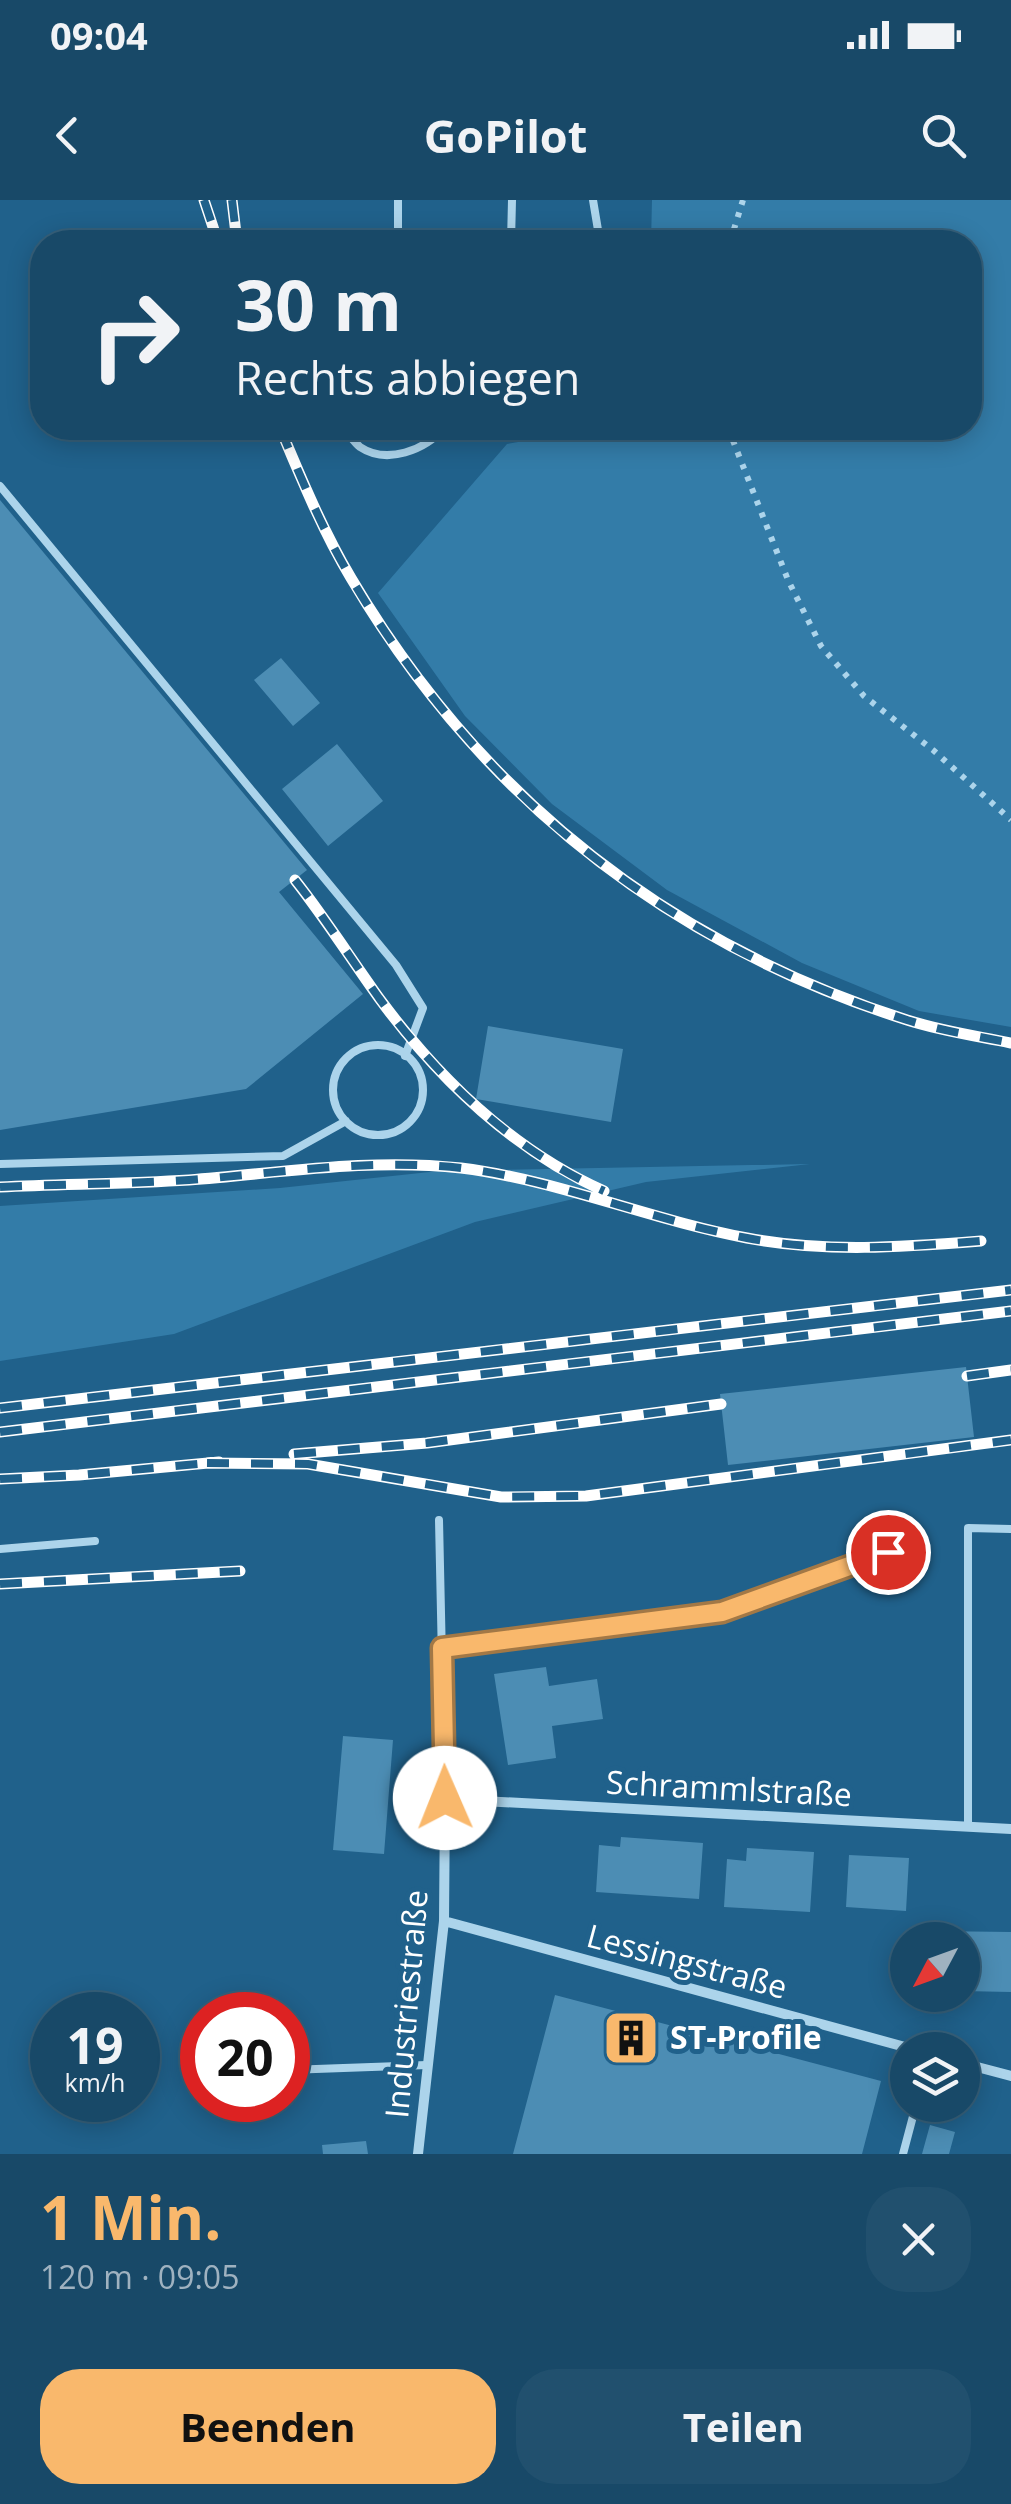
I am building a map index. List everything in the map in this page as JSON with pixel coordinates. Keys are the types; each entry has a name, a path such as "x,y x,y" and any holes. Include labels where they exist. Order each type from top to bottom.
{"street":[{"name":"Schrammlstraße","path":"445,1798 1011,1828"},
{"name":"Industriestraße","path":"418,2154 444,1921 445,1798"},
{"name":"Lessingstraße","path":"444,1921 890,2043"},
{"path":"980,2068 1011,2076"}],"lane":[{"path":"398,200 398,230"},
{"path":"512,200 512,230"},
{"path":"593,200 598,230"},
{"path":"354,440 360,447 388,455 416,450 429,440"},
{"path":"0,486 396,965 423,1008 405,1056"},
{"path":"370,1046 384,1046 405,1056 418,1072 422,1086 422,1102 416,1116 392,1134 362,1133 346,1121 334,1101 332,1086 344,1060 356,1050 370,1046"},
{"path":"0,1164 283,1156 346,1121"},
{"path":"439,1520 445,1798"},
{"path":"968,1825 968,1528 1011,1529"},
{"path":"0,1549 95,1542"},
{"path":"442,1648 722,1612 888,1552"},
{"path":"310,2069 427,2065"},
{"path":"903,2154 911,2122"}],"path":[{"path":"734,230 743,200"},
{"path":"733,440 788,580 822,646 864,696 933,750 1011,820"}],"shaded area":[{"path":"652,200 1011,200 1011,1027 919,1011 802,963 667,890 552,804 465,716 378,593 507,444 530,440 982,440 982,230 651,230"},
{"path":"810,1164 646,1182 475,1222 174,1334 0,1361 0,1206 280,1188 439,1171"}],"building":[{"path":"0,500 307,870 279,892 363,994 246,1089 0,1130"},
{"path":"281,658 320,703 293,726 254,680"},
{"path":"337,744 383,801 328,846 282,789"},
{"path":"488,1026 623,1049 611,1122 476,1099"},
{"path":"966,1367 974,1437 728,1465 720,1394"},
{"path":"546,1667 549,1686 597,1679 603,1719 552,1726 556,1758 508,1765 494,1674"},
{"path":"343,1736 393,1740 384,1854 333,1850"},
{"path":"621,1837 703,1843 699,1899 596,1892 599,1845 620,1847"},
{"path":"747,1848 814,1852 810,1912 724,1907 727,1859 746,1861"},
{"path":"849,1855 909,1858 906,1911 846,1907"},
{"path":"980,1932 1011,1932 1011,1992 980,1991"},
{"name":"ST-Profile","path":"555,1995 881,2081 862,2154 513,2154"},
{"path":"930,2125 955,2132 949,2154 922,2154"},
{"path":"366,2141 368,2154 323,2154 322,2145"}],"railway":[{"path":"204,200 214,230"},
{"path":"232,200 236,230"},
{"path":"285,440 341,560 402,656 458,728 520,793 587,852 659,904 737,949 819,988 920,1024 1011,1043"},
{"path":"295,880 402,1028 452,1083 508,1133 604,1191"},
{"path":"0,1187 426,1165 533,1181 711,1230 776,1243 864,1247 981,1241"},
{"path":"0,1408 1011,1290"},
{"path":"0,1432 1011,1311"},
{"path":"967,1376 1011,1370"},
{"path":"294,1454 427,1443 721,1404"},
{"path":"207,1463 308,1464 501,1497 586,1496 1011,1440"},
{"path":"0,1479 219,1462"},
{"path":"0,1584 240,1571"}],"place":[{"name":"ST-Profile","path":"631,2038"}],"route":[{"path":"445,1798 442,1648 722,1612 888,1552"}]}
